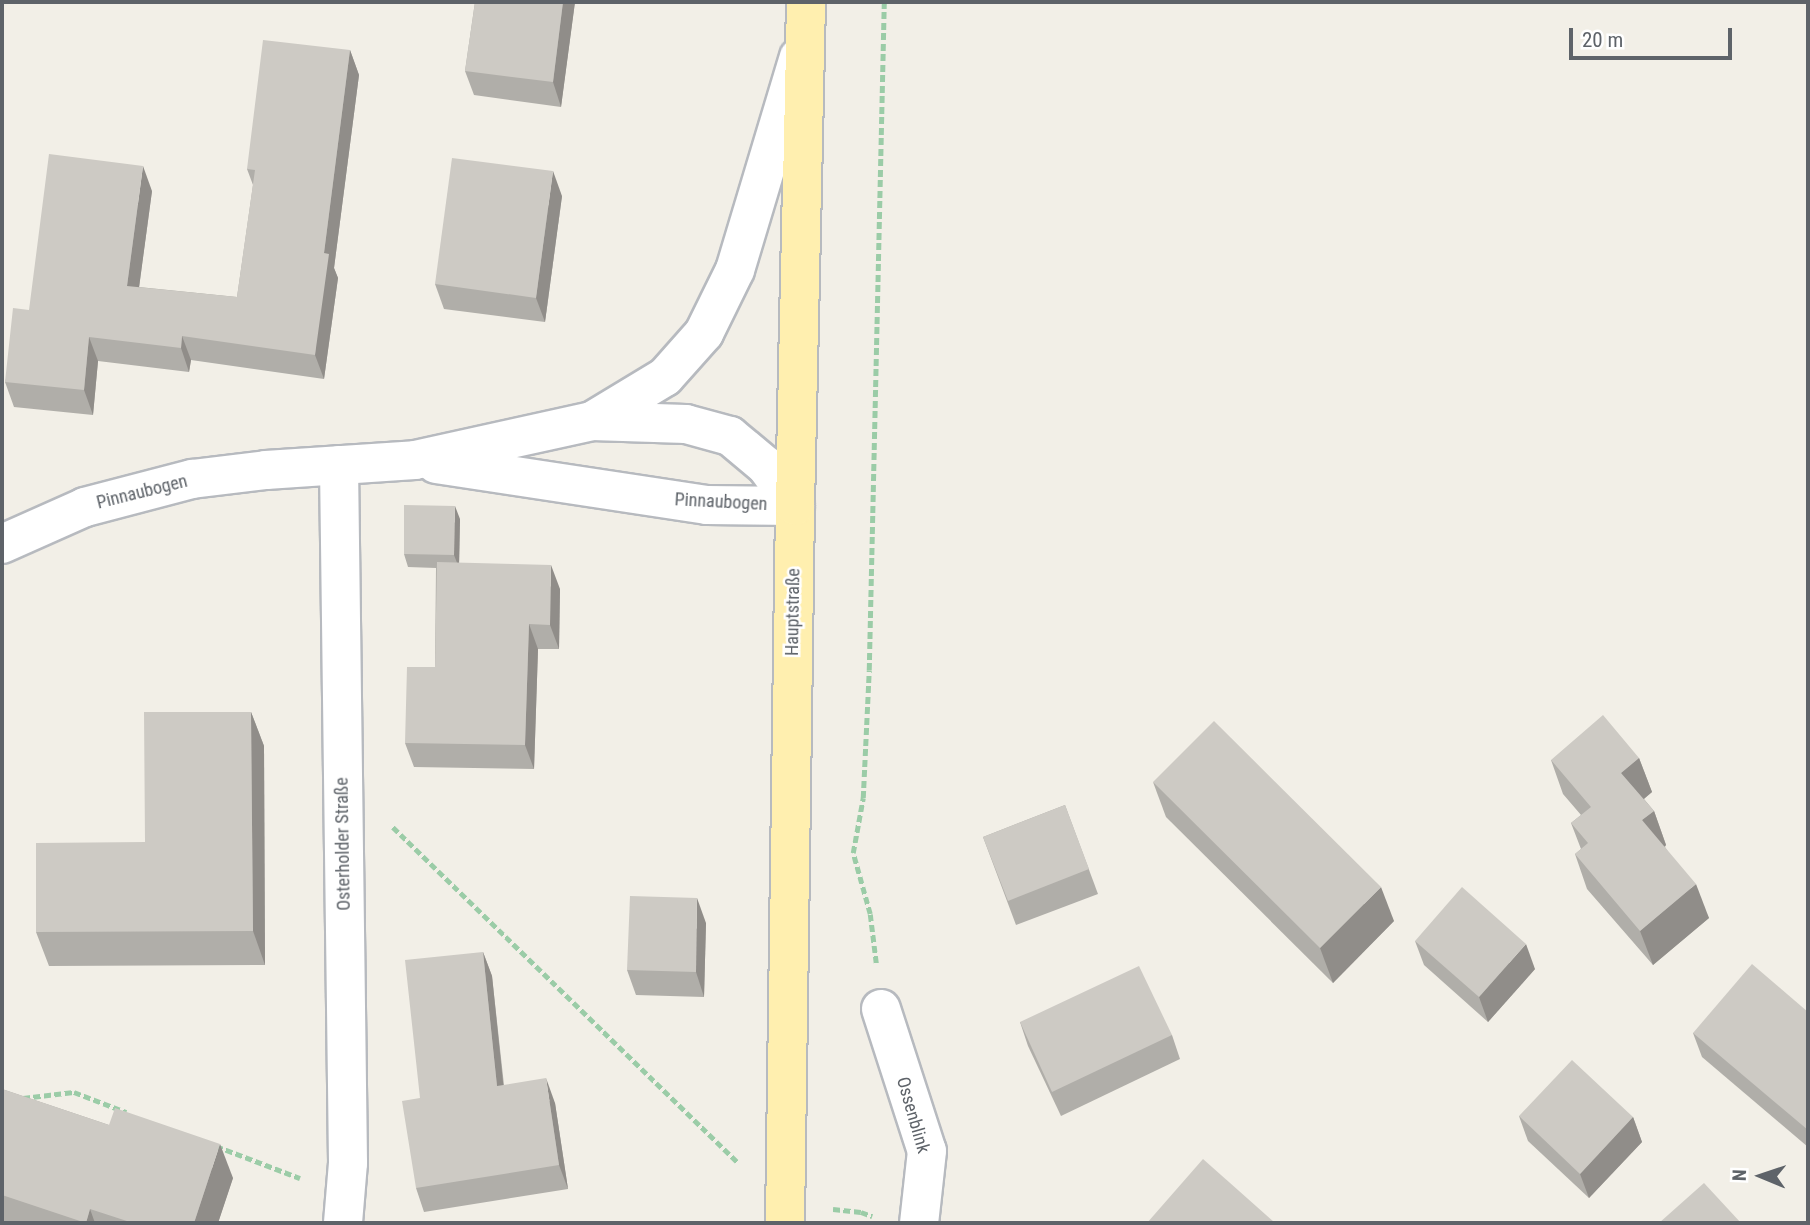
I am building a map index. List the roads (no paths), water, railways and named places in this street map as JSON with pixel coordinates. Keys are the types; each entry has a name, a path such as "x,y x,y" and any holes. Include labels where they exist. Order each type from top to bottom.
{"main road":[{"name":"Hauptstraße","path":"785,1223 795,506 806,18"}],"street":[{"name":"Pinnaubogen","path":"592,421 665,377 704,333 735,270 806,18"},
{"name":"Pinnaubogen","path":"2,544 85,507 192,479 415,460 592,421 686,424 730,436 766,466 795,506"},
{"name":"Pinnaubogen","path":"415,460 707,505 795,506"},
{"name":"Osterholder Straße","path":"339,465 348,1163 343,1223"},
{"name":"Ossenblink","path":"881,1009 927,1151 919,1223"}]}
